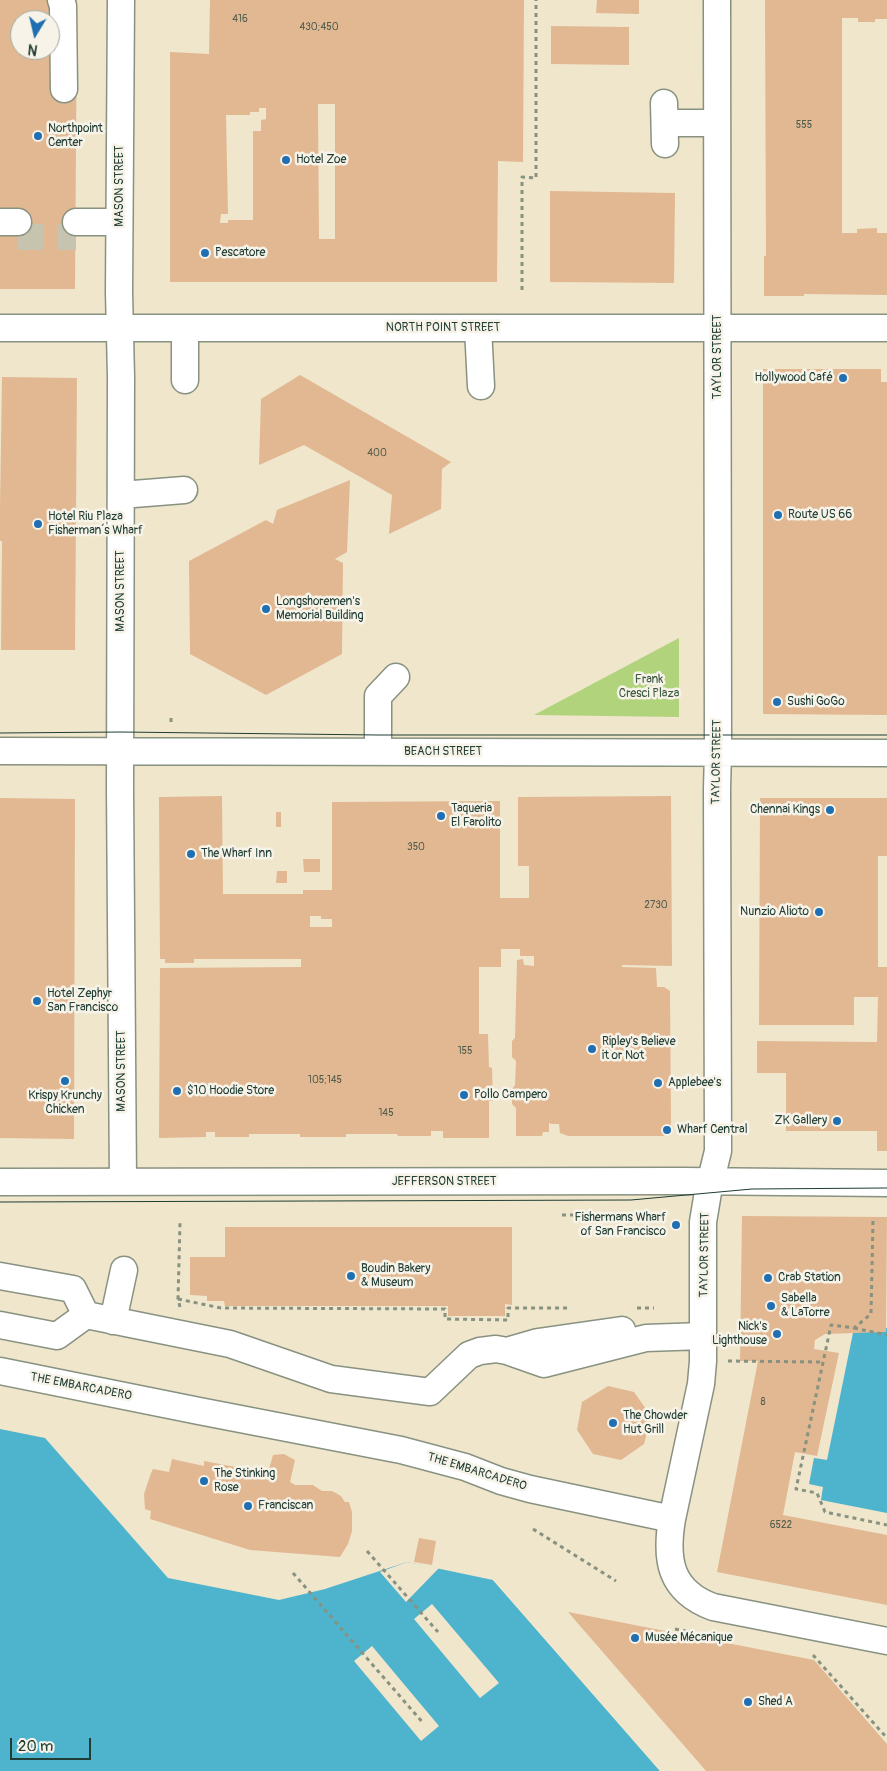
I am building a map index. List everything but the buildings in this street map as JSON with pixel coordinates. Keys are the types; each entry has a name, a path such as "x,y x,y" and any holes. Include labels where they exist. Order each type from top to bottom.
{"street":[{"path":"61,0 63,6 64,89"},
{"name":"MASON STREET","path":"121,0 119,229 123,1182"},
{"name":"TAYLOR STREET","path":"672,1519 701,1384 703,1349 703,1222 718,1152 717,0"},
{"path":"665,124 717,123"},
{"path":"76,229 119,229"},
{"name":"NORTH POINT STREET","path":"0,328 887,328"},
{"path":"185,328 185,380"},
{"path":"478,328 481,386"},
{"path":"121,495 184,490"},
{"path":"378,751 378,696 396,677"},
{"name":"BEACH STREET","path":"0,751 887,753"},
{"name":"JEFFERSON STREET","path":"0,1182 887,1183"},
{"path":"113,1321 124,1270"},
{"path":"0,1276 73,1289 86,1315"},
{"path":"0,1325 57,1336 86,1315 230,1344 332,1379 430,1392 468,1355 480,1351 496,1349 507,1351 544,1364 646,1338"},
{"path":"507,1351 538,1342 616,1330 703,1349"},
{"name":"THE EMBARCADERO","path":"0,1371 401,1450 465,1467 501,1481 530,1489 672,1519"},
{"path":"672,1519 669,1556 674,1576 685,1592 699,1602 722,1609 887,1641"}],"path":[{"path":"522,290 522,177 536,178 536,0"},
{"path":"562,1215 602,1215 602,1221"},
{"path":"854,1328 871,1314 873,1221"},
{"path":"180,1223 178,1299 187,1336"},
{"path":"178,1299 221,1308 445,1309 445,1319 508,1320 508,1308 581,1308"},
{"path":"630,1308 660,1308"},
{"path":"887,1335 831,1325 796,1489 817,1493 825,1512 887,1525"},
{"path":"703,1349 823,1362"},
{"path":"533,1529 616,1581"},
{"path":"367,1551 438,1632"},
{"path":"293,1573 424,1724"},
{"path":"675,1629 709,1635"},
{"path":"812,1654 887,1738"}],"green space":[{"name":"Frank Cresci Plaza","path":"679,638 679,717 534,715"}],"water":[{"path":"854,1328 887,1328 887,1513 821,1500 823,1487 809,1484 814,1458 827,1460"},
{"path":"0,1429 45,1438 168,1578 279,1600 325,1589 407,1562 493,1580 660,1771 0,1771"}],"pier":[{"path":"407,1562 439,1568 406,1602 380,1572"},
{"path":"493,1577 663,1771 660,1771 493,1580"},
{"path":"432,1604 499,1683 480,1698 414,1619"},
{"path":"372,1646 439,1726 421,1741 354,1661"}],"tunnel":[{"path":"18,237 76,237"}],"tram line":[{"path":"0,733 887,735"},
{"path":"0,1202 631,1200 752,1189 887,1188"}],"place":[{"name":"Northpoint Center","path":"38,136"},
{"name":"Hotel Zoe","path":"286,160"},
{"name":"Pescatore","path":"205,253"},
{"name":"Hollywood Café","path":"843,378"},
{"name":"Route US 66","path":"778,515"},
{"name":"Hotel Riu Plaza Fisherman´s Wharf","path":"38,524"},
{"name":"Longshoremen's Memorial Building","path":"266,609"},
{"name":"Sushi GoGo","path":"777,702"},
{"name":"Chennai Kings","path":"830,810"},
{"name":"Taqueria El Farolito","path":"441,816"},
{"name":"The Wharf Inn","path":"191,854"},
{"name":"Nunzio Alioto","path":"819,912"},
{"name":"Hotel Zephyr San Francisco","path":"37,1001"},
{"name":"Ripley's Believe it or Not","path":"592,1049"},
{"name":"Krispy Krunchy Chicken","path":"65,1081"},
{"name":"Applebee's","path":"658,1083"},
{"name":"$10 Hoodie Store","path":"177,1091"},
{"name":"Pollo Campero","path":"464,1095"},
{"name":"ZK Gallery","path":"837,1121"},
{"name":"Wharf Central","path":"667,1130"},
{"name":"Fishermans Wharf of San Francisco","path":"676,1225"},
{"name":"Boudin Bakery & Museum","path":"351,1276"},
{"name":"Crab Station","path":"768,1278"},
{"name":"Sabella & LaTorre","path":"771,1306"},
{"name":"Nick's Lighthouse","path":"777,1334"},
{"name":"The Chowder Hut Grill","path":"613,1423"},
{"name":"The Stinking Rose","path":"204,1481"},
{"name":"Franciscan","path":"248,1506"},
{"name":"Musée Mécanique","path":"635,1638"},
{"name":"Shed A","path":"748,1702"}]}
